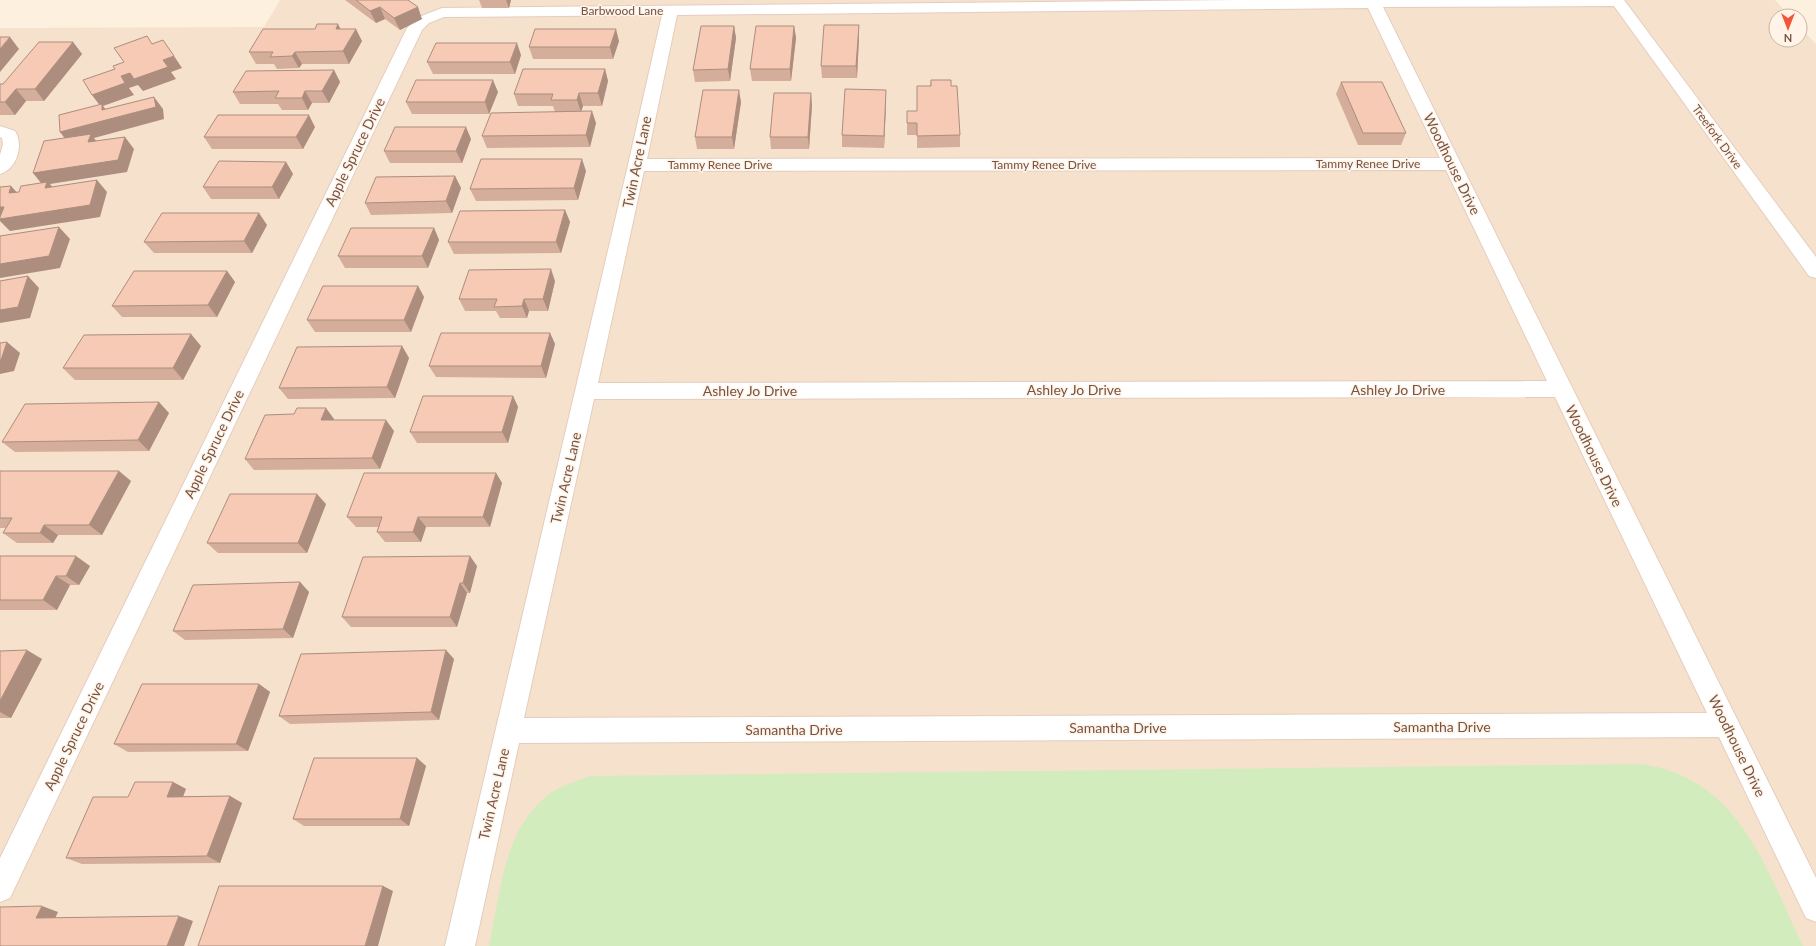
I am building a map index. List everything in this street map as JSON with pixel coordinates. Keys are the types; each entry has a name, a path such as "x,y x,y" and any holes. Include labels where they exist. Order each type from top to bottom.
{"street":[{"name":"Barbwood Lane","path":"442,13 1373,3 1618,2"},
{"name":"Treefork Drive","path":"1618,2 1816,271"},
{"name":"Woodhouse Drive","path":"1373,3 1816,908"},
{"name":"Twin Acre Lane","path":"460,946 637,166 670,10"},
{"name":"Apple Spruce Drive","path":"0,888 415,28 424,20 442,13"},
{"path":"0,168 10,154 13,146 5,133"},
{"name":"Tammy Renee Drive","path":"637,166 1452,164"},
{"name":"Ashley Jo Drive","path":"586,391 1562,389"},
{"name":"Samantha Drive","path":"509,731 1726,725"}],"shaded area":[{"path":"280,0 1775,0 1782,8 1768,8 1768,48 1808,48 1808,36 1816,44 1816,946 0,946 0,28 264,27"}],"green space":[{"path":"1641,764 1675,773 1703,787 1726,807 1745,831 1761,857 1803,946 489,946 506,864 512,845 521,826 533,809 548,795 563,786 590,776"}],"building":[{"path":"356,0 408,0 418,7 394,18 380,7 370,11"},
{"path":"317,24 338,24 336,29 356,29 343,51 295,52 292,56 270,57 273,52 249,52 263,29 315,29"},
{"path":"824,25 859,25 856,66 821,66"},
{"path":"701,26 734,26 728,69 693,70"},
{"path":"756,26 794,26 790,69 750,69"},
{"path":"535,29 616,29 610,47 529,47"},
{"path":"147,36 152,44 163,40 174,56 163,60 168,67 134,79 130,73 121,76 125,83 92,95 83,80 115,69 113,66 124,62 114,48"},
{"path":"0,37 10,37 0,49"},
{"path":"39,42 73,42 35,89 16,89 5,102 0,102 0,84 3,84"},
{"path":"436,43 517,43 510,62 427,62"},
{"path":"523,69 605,69 598,93 579,93 577,100 551,100 553,94 514,94"},
{"path":"334,70 322,91 305,91 302,98 275,98 279,91 233,92 246,71"},
{"path":"416,80 493,80 485,102 406,102"},
{"path":"931,80 951,80 951,86 957,86 960,135 917,136 917,123 907,123 907,111 917,111 917,86 931,86"},
{"path":"1341,82 1382,82 1406,133 1363,133"},
{"path":"845,89 886,90 884,136 842,135"},
{"path":"703,90 739,90 732,137 695,137"},
{"path":"774,93 811,93 808,137 770,137"},
{"path":"154,97 156,107 60,132 59,115 102,104 102,110"},
{"path":"592,111 586,135 482,136 491,113"},
{"path":"218,115 309,115 296,137 204,137"},
{"path":"395,127 466,127 456,151 384,151"},
{"path":"91,134 88,142 125,137 118,160 33,173 44,141"},
{"path":"481,159 582,159 574,188 470,189"},
{"path":"219,161 286,162 272,187 203,187"},
{"path":"455,176 446,201 365,203 376,177"},
{"path":"97,180 90,205 0,219 4,207 0,207 0,187 11,186 9,193 19,192 21,186 47,182 45,188"},
{"path":"565,210 556,242 448,242 460,211"},
{"path":"162,213 259,213 244,241 144,242"},
{"path":"59,227 49,256 0,264 0,236"},
{"path":"351,228 434,228 422,256 338,256"},
{"path":"551,269 543,299 524,299 522,306 494,307 497,299 459,299 469,270"},
{"path":"134,271 227,271 208,305 112,306"},
{"path":"28,276 18,307 0,310 0,281"},
{"path":"323,286 418,286 404,320 307,320"},
{"path":"441,333 550,333 541,366 429,366"},
{"path":"191,334 173,368 63,368 84,335"},
{"path":"7,342 1,360 0,360 0,343"},
{"path":"402,346 387,387 279,388 297,347"},
{"path":"423,396 513,396 502,432 410,432"},
{"path":"159,402 138,440 2,442 25,404"},
{"path":"297,408 326,408 321,420 386,420 372,458 245,459 265,415 294,414"},
{"path":"0,471 119,471 89,525 44,525 40,533 3,533 12,518 0,518"},
{"path":"364,473 496,473 483,517 418,517 413,532 377,532 382,517 347,517"},
{"path":"230,494 317,494 298,543 207,543"},
{"path":"0,556 76,556 66,576 56,576 43,600 0,600"},
{"path":"470,556 463,583 460,583 450,617 342,617 363,557"},
{"path":"300,582 283,629 173,631 193,585"},
{"path":"27,650 0,701 0,651"},
{"path":"446,650 431,712 279,716 301,654"},
{"path":"142,684 259,684 236,744 114,744"},
{"path":"314,758 417,758 400,819 293,819"},
{"path":"135,782 173,782 167,797 230,796 207,856 66,858 93,797 128,797"},
{"path":"219,886 383,886 365,946 198,946"},
{"path":"42,906 36,918 179,916 167,946 0,946 0,907"}]}
